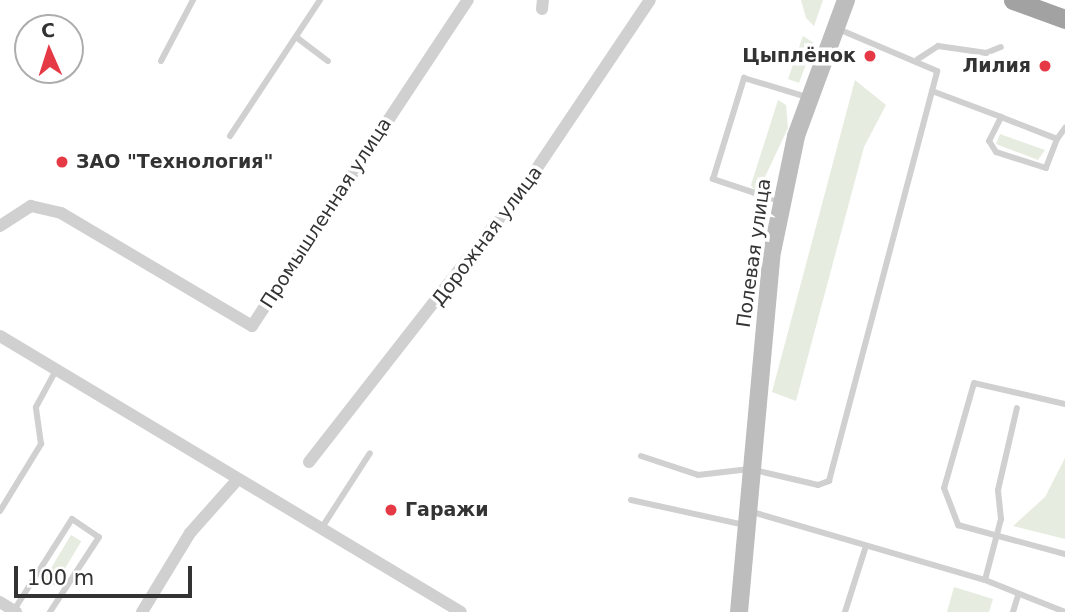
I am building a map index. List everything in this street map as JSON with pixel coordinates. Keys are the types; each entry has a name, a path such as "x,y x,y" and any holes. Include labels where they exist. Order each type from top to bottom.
{"highway":[{"path":"1013,0 1065,19"}],"main road":[{"name":"Полевая улица","path":"739,612 750,469 781,202 809,98 840,9"}],"street":[{"name":"Промышленная улица","path":"0,226 31,206 61,213 252,326 468,0"},
{"name":"Дорожная улица","path":"309,462 527,183 650,0"},
{"path":"0,336 461,612"},
{"path":"142,612 190,533 238,479"},
{"path":"0,602 15,611"}],"lane":[{"path":"161,61 193,0"},
{"path":"230,136 320,0"},
{"path":"641,456 698,475 750,469 818,485 829,481 937,71 840,9"},
{"path":"296,37 328,61"},
{"path":"918,59 938,46 986,52 1001,47"},
{"path":"781,202 713,179 744,78 809,98"},
{"path":"932,91 1057,139"},
{"path":"1001,117 989,141 996,152 1045,168 1057,139 1065,128"},
{"path":"0,511 41,444 36,407 56,370"},
{"path":"1065,404 974,383 944,488 958,525 1065,554"},
{"path":"985,580 996,534 998,490 1017,408"},
{"path":"321,529 370,453"},
{"path":"631,500 747,518 985,580 1018,596 1065,612"},
{"path":"15,611 72,519 99,537 50,612"},
{"path":"845,612 865,549"},
{"path":"1013,612 1018,596"}],"shaded area":[{"path":"801,0 823,0 814,26 806,18"},
{"path":"803,36 814,43 799,83 788,79"},
{"path":"855,80 886,105 864,147 796,401 772,392"},
{"path":"778,100 786,105 788,128 757,194 751,185"},
{"path":"1000,134 1045,150 1038,160 996,144"},
{"path":"1065,458 1065,539 1013,526 1045,497"},
{"path":"71,535 81,541 55,586 44,580"},
{"path":"954,587 993,599 989,612 947,612"}],"place":[{"name":"Цыплёнок","path":"870,56"},
{"name":"Лилия","path":"1045,66"},
{"name":"ЗАО \"Технология\"","path":"62,162"},
{"name":"Гаражи","path":"391,510"}]}
